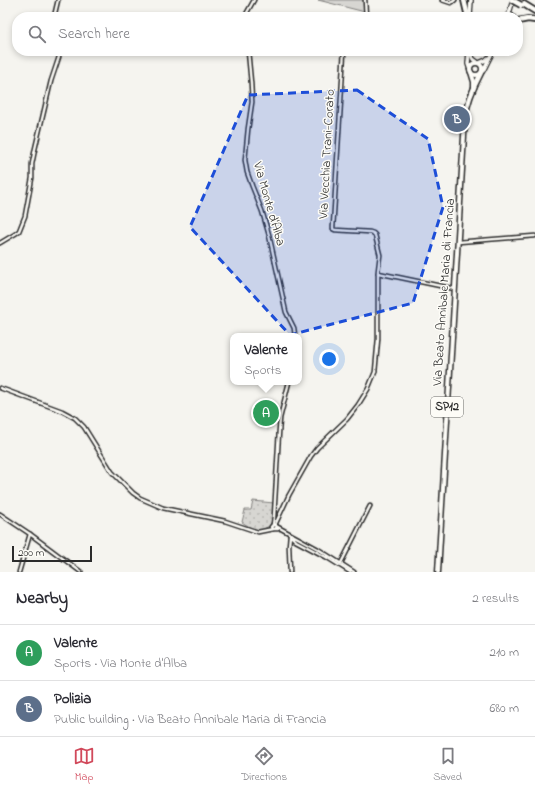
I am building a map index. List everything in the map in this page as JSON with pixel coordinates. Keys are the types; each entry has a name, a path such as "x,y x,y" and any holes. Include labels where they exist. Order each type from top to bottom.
{"highway":[{"path":"464,0 468,12"},
{"path":"513,0 522,2 535,11"},
{"path":"523,20 535,20"}],"main road":[{"path":"470,12 471,0"},
{"path":"510,12 513,0"},
{"path":"469,56 468,64 474,82 474,87"},
{"path":"472,56 483,67 482,72"},
{"path":"470,71 472,64 486,60 490,56"},
{"path":"470,71 472,74 476,75 482,72 490,56"},
{"name":"Via Beato Annibale Maria di Francia","path":"438,572 465,119 466,109 474,87 482,72"}],"street":[{"path":"55,12 58,0"},
{"path":"248,12 254,0"},
{"path":"365,0 366,12"},
{"path":"442,0 451,4 455,0"},
{"path":"0,243 19,231 25,216 32,178 34,149 59,56"},
{"name":"Via Monte d'Alba","path":"248,56 252,102 248,129 246,160 247,172 262,211 269,235 286,312 294,328 295,333"},
{"name":"Via Vecchia Trani-Corato","path":"274,527 289,495 317,448 347,419 358,405 368,389 375,372 377,354 378,273 380,255 375,235 373,233 333,229 344,56"},
{"path":"458,242 535,236"},
{"path":"378,273 455,290"},
{"path":"274,527 280,418 288,385"},
{"path":"0,388 62,411 75,418 84,427 112,472 129,490 140,498 163,508 225,521 258,532 274,527 318,549 354,572"},
{"path":"341,564 370,506"},
{"path":"0,514 30,534 81,572"},
{"path":"274,517 280,516"},
{"path":"19,572 30,534"},
{"path":"290,535 290,572"},
{"path":"341,564 350,572"}],"highlighted area":[{"path":"357,90 428,139 443,207 413,303 290,335 190,227 248,95"}],"shaded area":[{"path":"318,0 364,0 365,12"},
{"path":"253,501 274,503 272,521 269,526 262,530 254,530 242,522 245,510 251,510"}],"place":[{"name":"Polizia","path":"457,119"},
{"name":"Valente","path":"266,413"}]}
